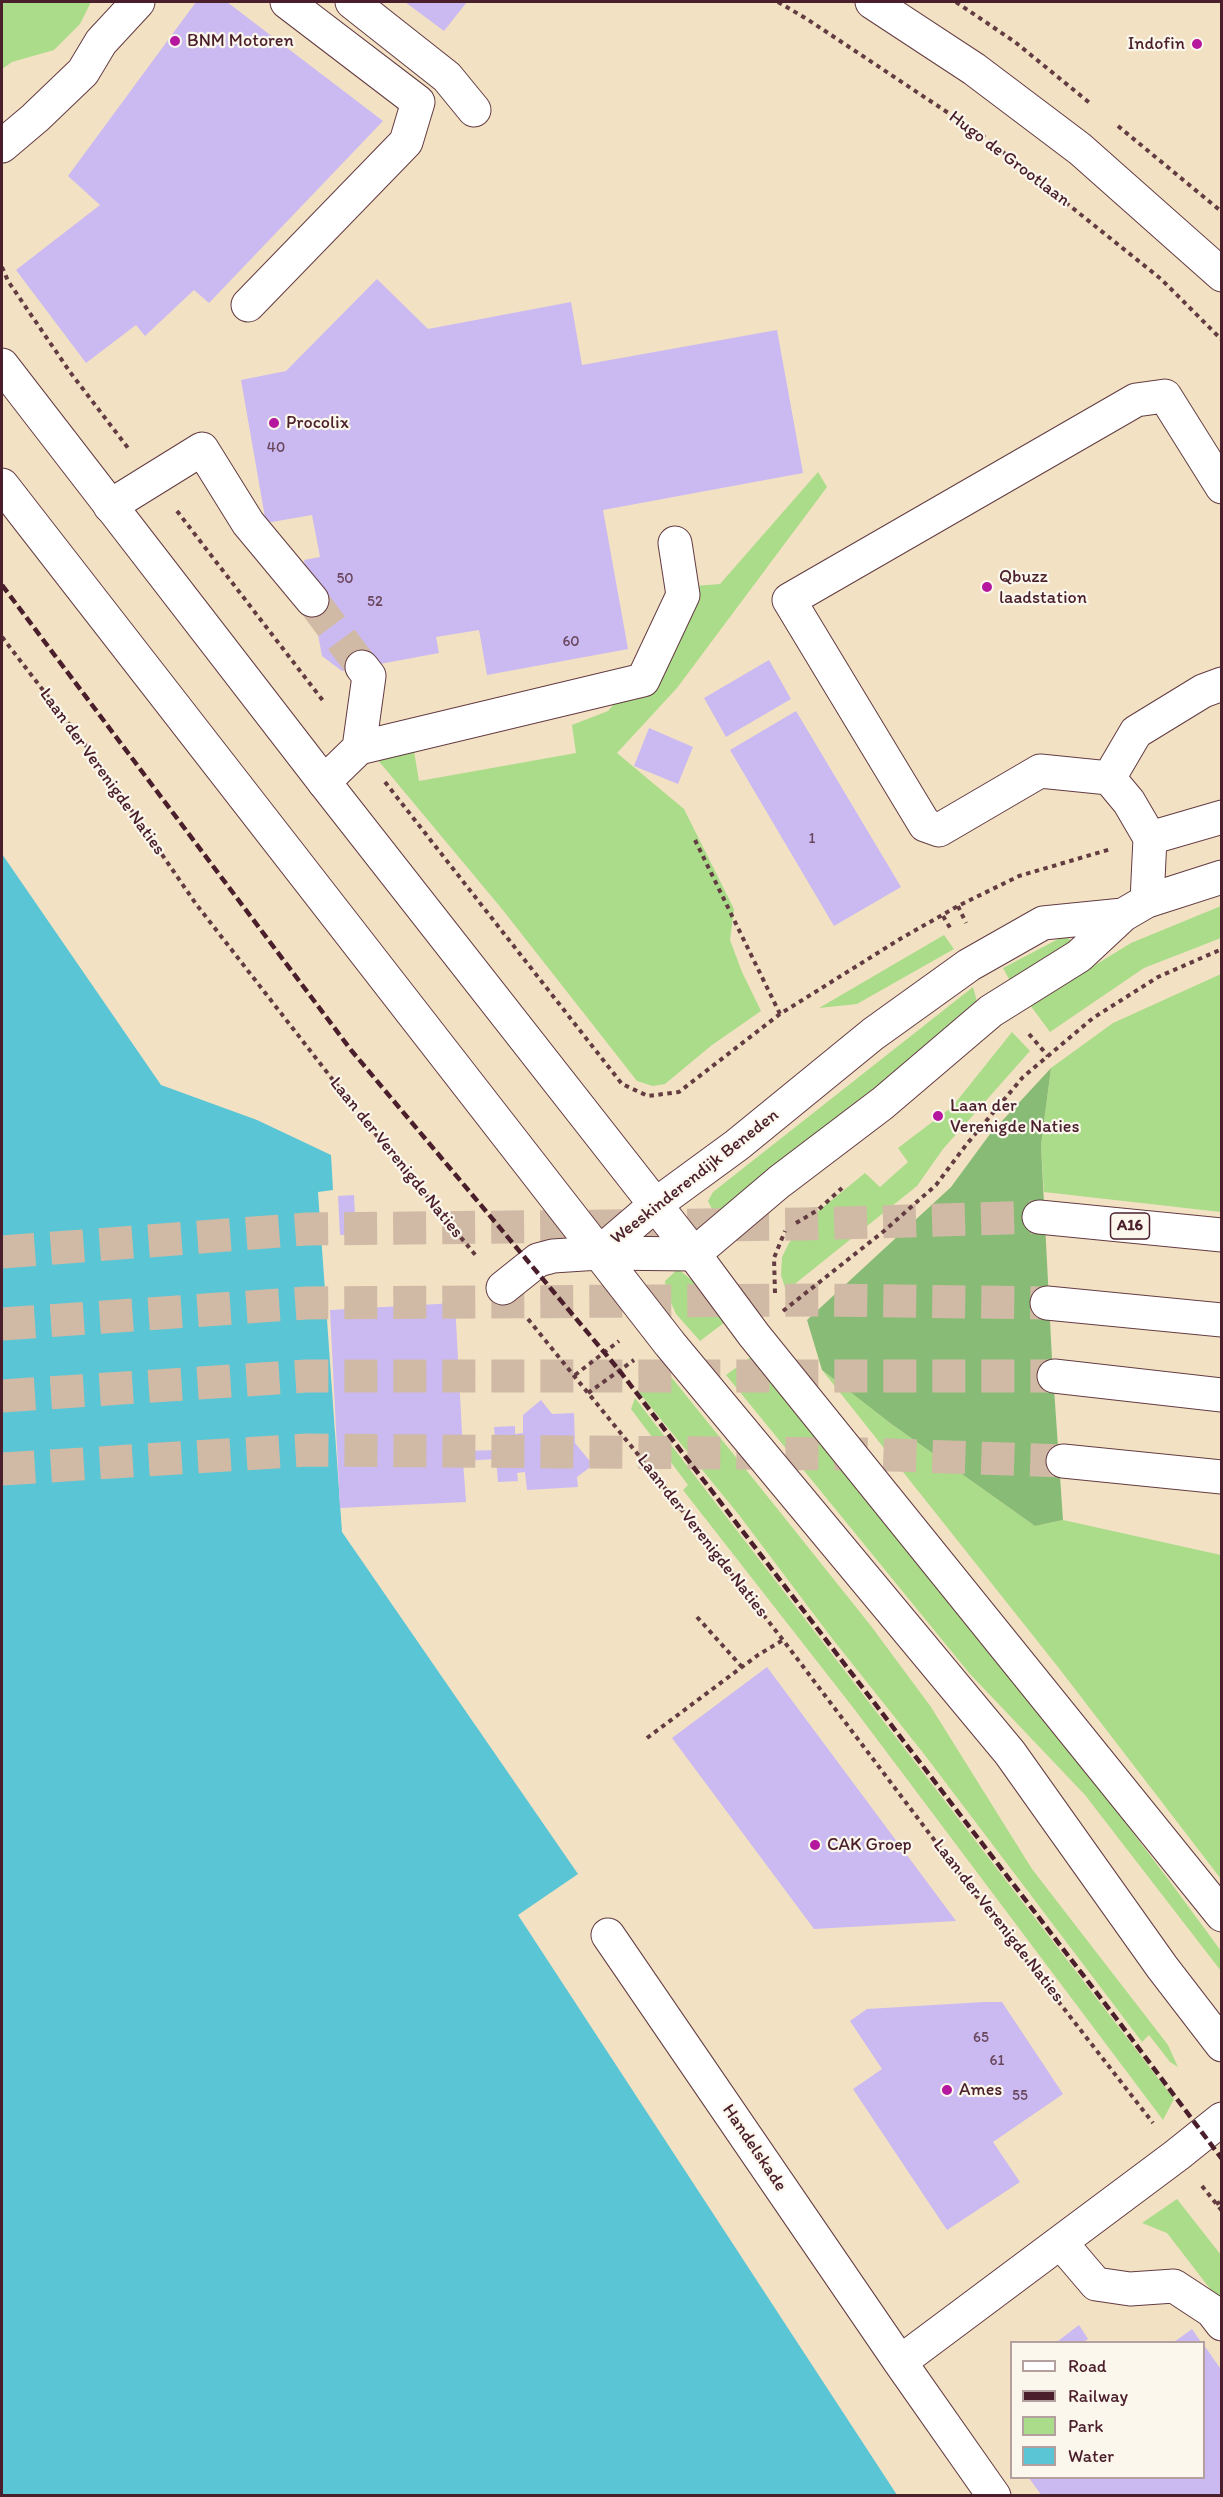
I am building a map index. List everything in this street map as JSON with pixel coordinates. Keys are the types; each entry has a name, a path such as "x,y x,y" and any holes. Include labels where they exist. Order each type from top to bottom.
{"main road":[{"path":"248,305 406,142 418,102 287,2"},
{"path":"352,2 447,77 474,110"},
{"path":"872,2 974,69 1080,149 1221,275"},
{"path":"2,146 83,72 101,42 129,6"},
{"path":"2,365 324,782 694,1254 754,1335 1221,1915"},
{"path":"1135,908 1150,838 1129,802 1109,778 1040,771 939,830 925,825 789,600 1136,400 1165,396 1221,487"},
{"path":"110,506 202,449 248,523 312,600"},
{"path":"2,485 685,1362 1010,1753 1162,1967 1221,2045"},
{"path":"324,782 359,748 643,680 683,595 675,543"},
{"path":"359,748 369,676 363,667"},
{"path":"1109,778 1136,732 1203,691 1221,684"},
{"path":"1150,838 1221,817"},
{"name":"Weeskinderendijk Beneden","path":"599,1253 655,1205 737,1145 873,1034 969,964 1043,923 1135,908 1221,877"},
{"name":"Weeskinderendijk Beneden","path":"599,1253 694,1254 778,1182 883,1103 991,1011 1079,956 1135,908"},
{"name":"A16","path":"1038,1217 1221,1235"},
{"path":"503,1288 538,1260 599,1253"},
{"path":"1047,1303 1221,1320"},
{"path":"1054,1376 1221,1395"},
{"path":"1063,1461 1221,1477"},
{"name":"Handelskade","path":"608,1935 994,2496"},
{"path":"900,2362 1061,2243 1221,2119"},
{"path":"1061,2243 1096,2284 1131,2289 1174,2286 1212,2311 1221,2324"}],"path":[{"name":"Hugo de Grootlaan","path":"778,2 983,136 1161,279 1221,340"},
{"path":"2,286 8,281"},
{"name":"Laan der Verenigde Naties","path":"2,637 97,760 196,904 375,1133 503,1288 783,1640 1221,2211"},
{"path":"359,748 622,1084 648,1096 680,1092 780,1014 900,939 958,906 1019,876 1150,838"},
{"path":"695,840 780,1014"},
{"path":"754,1335 884,1232 936,1185 1023,1077 1093,1018 1158,977 1221,949"},
{"path":"588,1394 638,1357 685,1362"},
{"path":"698,1617 742,1667"},
{"path":"647,1738 742,1667 783,1640"},
{"path":"1216,2204 1221,2200"}],"green space":[{"path":"2,2 91,2 80,24 54,50 12,62 2,69"},
{"path":"818,472 827,487 677,688 617,753 684,809 734,909 730,940 742,972 761,1011 712,1045 665,1084 653,1086 637,1081 502,909 377,759 414,751 419,781 576,753 572,725 608,711 687,621 694,586 720,584"},
{"path":"1221,906 1221,938 1144,968 1050,1032 1030,1005 1131,943"},
{"path":"944,935 954,949 857,1004 819,1008"},
{"path":"1064,936 1071,940 1071,947 1010,981 1003,968"},
{"path":"1221,974 1221,1212 1044,1192 1041,1145 1051,1068 1113,1023"},
{"path":"973,987 978,1005 719,1212 712,1209 708,1201 713,1192"},
{"path":"1012,1032 1030,1051 943,1149 917,1186 786,1291 781,1275 782,1257 789,1243 806,1221 865,1173 880,1187 908,1162 898,1148 952,1107"},
{"path":"1051,1068 1041,1145 1063,1520 1035,1526 890,1423 822,1370 807,1320 951,1187 990,1134"},
{"path":"678,1269 699,1286 729,1319 700,1341 676,1314 666,1291 665,1281"},
{"path":"755,1354 1065,1743 1168,1879 1221,1951 1221,1971 1085,1795 970,1674 726,1375"},
{"path":"822,1370 890,1423 1035,1526 1063,1520 1221,1555 1221,1879 1058,1667"},
{"path":"664,1373 668,1373 776,1507 871,1626 931,1707 1032,1869 1168,2045 1178,2067 1170,2062 1149,2035 1142,2042 739,1515 637,1390"},
{"path":"635,1398 1174,2099 1163,2120 855,1710 683,1490 688,1485 631,1409"},
{"path":"1177,2199 1221,2255 1221,2303 1167,2233 1142,2223"}],"water":[{"path":"2,854 161,1085 257,1120 331,1155 333,1190 318,1192 342,1532 578,1874 518,1915 897,2495 2,2495"}],"building":[{"path":"196,2 227,2 383,121 209,303 194,290 145,336 136,325 86,363 16,270 100,205 68,176"},
{"path":"405,2 467,2 444,31"},
{"path":"377,279 428,329 571,302 582,365 777,330 803,473 603,510 628,649 487,675 479,630 436,637 439,653 342,671 322,656 304,560 320,557 312,515 266,523 241,380 286,371"},
{"path":"769,660 791,699 726,737 704,698"},
{"path":"796,711 901,887 834,926 730,750"},
{"path":"649,728 693,747 678,784 634,766"},
{"path":"354,1195 356,1235 340,1235 338,1196"},
{"path":"455,1303 463,1451 496,1450 494,1427 515,1426 515,1434 523,1433 523,1415 541,1400 552,1414 574,1413 575,1443 593,1465 577,1477 578,1487 527,1490 525,1472 517,1473 518,1481 498,1482 496,1459 463,1461 466,1502 340,1508 330,1310"},
{"path":"767,1667 956,1921 814,1929 672,1738"},
{"path":"1002,2002 1063,2094 993,2142 1020,2182 947,2230 853,2089 882,2069 850,2021 867,2009"},
{"path":"1079,2325 1088,2339 1085,2341 1058,2341"},
{"path":"1192,2329 1200,2341 1175,2341"},
{"path":"1205,2346 1222,2371 1222,2496 1042,2496 1030,2479 1205,2479"}],"tunnel":[{"path":"312,600 362,667"},
{"path":"2,1252 307,1229 805,1224 1039,1217"},
{"path":"2,1324 306,1303 824,1300 1047,1303"},
{"path":"2,1396 306,1376 1054,1376"},
{"path":"2,1469 306,1450 864,1454 1063,1461"}],"railway":[{"path":"2,585 351,1050 619,1370 1222,2159"}],"place":[{"name":"BNM Motoren","path":"175,41"},
{"name":"Indofin","path":"1197,44"},
{"name":"Procolix","path":"274,423"},
{"name":"Qbuzz laadstation","path":"987,587"},
{"name":"Laan der Verenigde Naties","path":"938,1116"},
{"name":"CAK Groep","path":"815,1845"},
{"name":"Ames","path":"947,2090"}]}
